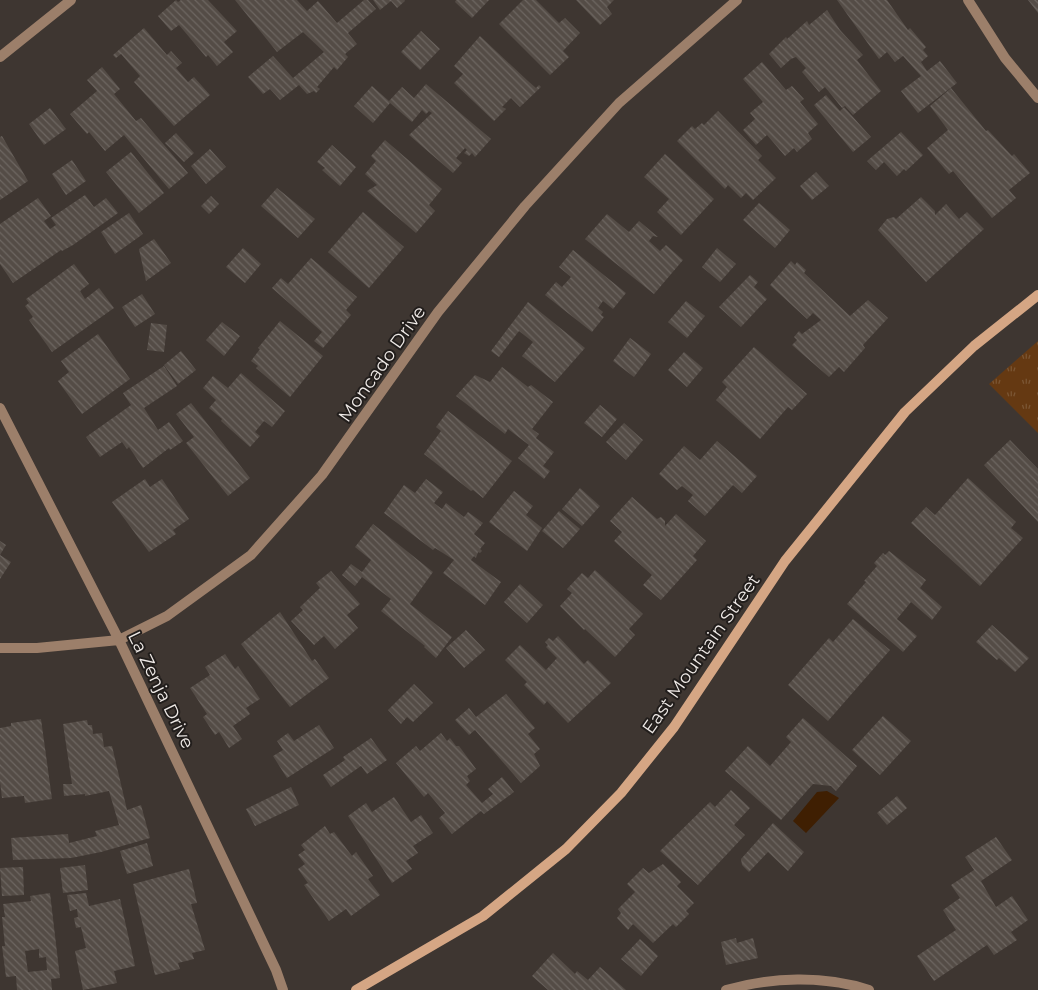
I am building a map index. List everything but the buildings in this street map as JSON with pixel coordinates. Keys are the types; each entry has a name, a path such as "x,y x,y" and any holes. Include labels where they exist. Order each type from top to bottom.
{"street":[{"path":"0,56 71,0"},
{"name":"Moncado Drive","path":"0,648 37,648 119,640 167,616 251,555 322,475 438,312 525,206 619,103 737,0"},
{"path":"968,0 1005,58 1038,98"},
{"name":"East Mountain Street","path":"356,990 482,916 566,849 621,792 674,727 785,561 905,412 974,346 1038,296"},
{"name":"La Zenja Drive","path":"0,408 119,640 276,970 283,990"},
{"path":"726,990 772,982 820,979 869,990"}],"green space":[{"path":"1038,341 1038,433 989,384"}],"shaded area":[{"path":"827,791 839,798 806,833 793,821 817,792"}]}
